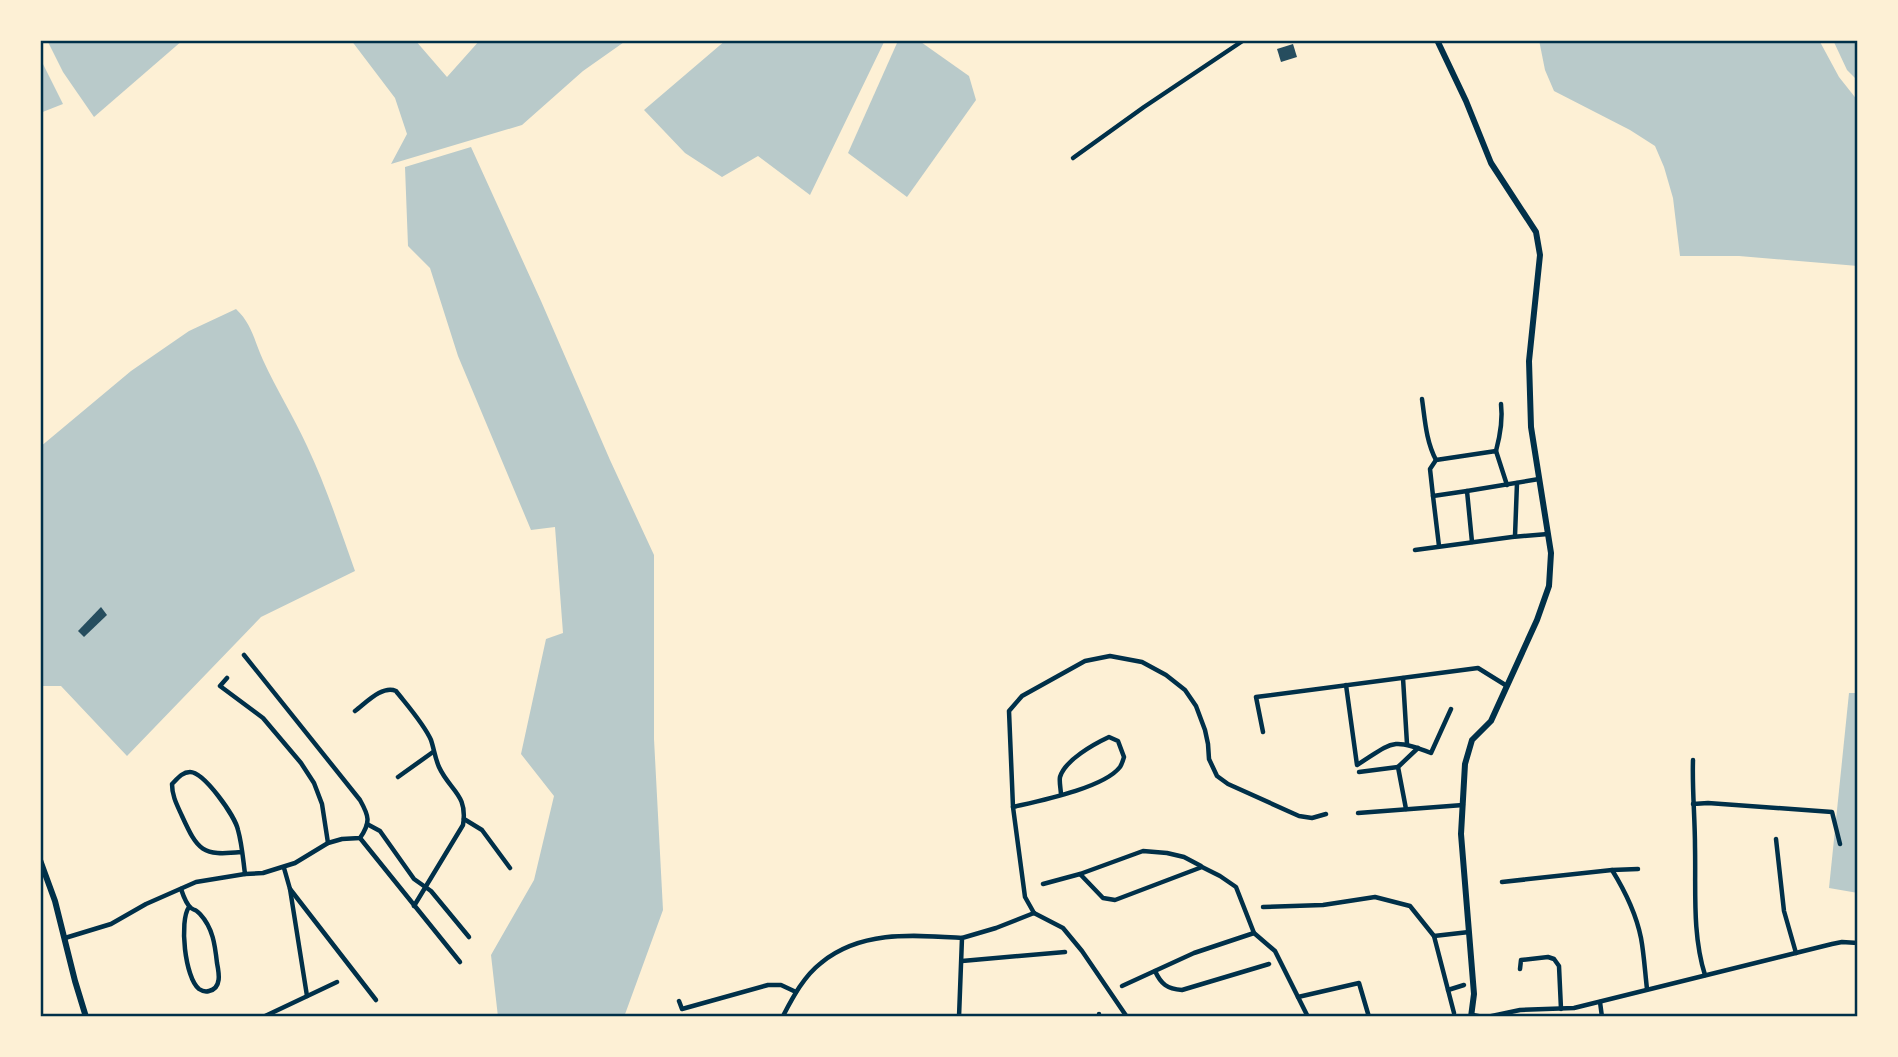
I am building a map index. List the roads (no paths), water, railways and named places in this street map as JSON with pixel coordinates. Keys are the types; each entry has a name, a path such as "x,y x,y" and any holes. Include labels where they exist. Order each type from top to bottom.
{"street":[{"path":"1073,158 1244,40"},
{"path":"1437,40 1491,163 1529,221 1539,244 1529,361 1531,427 1551,553 1549,586 1537,620 1491,721 1472,740 1465,764 1461,834 1474,994 1472,1016 1485,1017 1520,1010 1561,1009 1600,1002 1842,942 1858,943"},
{"path":"1422,399 1426,431 1436,460"},
{"path":"1501,404 1500,437 1496,451 1507,485"},
{"path":"1439,546 1430,469 1436,460 1496,451"},
{"path":"1433,496 1539,479"},
{"path":"1514,537 1517,483"},
{"path":"1467,491 1472,542"},
{"path":"1415,550 1548,534"},
{"path":"244,655 360,800 368,817 360,838"},
{"path":"1127,1017 1063,928 1034,913 1025,897 1013,807 1009,711 1022,696 1080,663 1110,656 1142,662 1166,675 1185,690 1196,706 1205,730 1212,768 1222,780 1299,816 1312,818 1326,814"},
{"path":"1263,732 1256,697 1478,668 1507,685"},
{"path":"227,678 220,686 263,718 301,763 314,783 322,804 328,843"},
{"path":"1403,678 1408,744"},
{"path":"1346,685 1357,765 1391,743 1408,744 1431,754 1451,709"},
{"path":"355,711 384,690 391,688 396,691 430,738 440,769 461,799 465,813 463,825 414,906"},
{"path":"1013,807 1061,795 1105,778 1119,768 1124,757 1118,741 1109,737 1089,746 1068,765 1060,778 1061,795"},
{"path":"1359,772 1398,766 1418,748"},
{"path":"398,777 433,752"},
{"path":"1693,760 1698,953 1705,975"},
{"path":"1398,766 1406,809"},
{"path":"241,852 218,854 207,851 192,839 172,793 172,784 181,775 190,772 200,776 234,819 238,828 245,874"},
{"path":"1693,804 1832,812 1840,845"},
{"path":"1358,813 1463,805"},
{"path":"464,819 482,830 510,868"},
{"path":"367,824 380,831 414,879 432,891 469,937"},
{"path":"65,938 111,924 146,904 196,882 284,868 328,843 360,838"},
{"path":"360,838 460,962"},
{"path":"1776,839 1784,911 1796,953"},
{"path":"1042,884 1080,874 1143,851 1184,857 1237,887 1254,933 1275,951 1308,1017"},
{"path":"40,860 55,901 86,1017"},
{"path":"1080,874 1103,898 1115,900 1202,867"},
{"path":"284,868 290,889 307,996"},
{"path":"1502,882 1638,869"},
{"path":"1612,870 1636,919 1647,989"},
{"path":"181,889 189,907 200,914 212,932 219,979 216,988 210,991 199,990 187,962 184,918 189,907"},
{"path":"290,889 376,1000"},
{"path":"1263,907 1322,905 1375,897 1410,906 1434,936 1454,1013"},
{"path":"783,1016 796,992 819,964 836,952 879,937 962,938 1034,913"},
{"path":"1434,936 1470,932"},
{"path":"1122,986 1194,953 1254,933"},
{"path":"959,1017 962,938"},
{"path":"961,961 1065,952"},
{"path":"1520,969 1521,960 1548,957 1554,959 1559,966 1561,1009"},
{"path":"1155,971 1164,985 1172,989 1182,989 1269,964"},
{"path":"263,1017 337,982"},
{"path":"1298,996 1359,983 1369,1017"},
{"path":"679,1001 682,1009 768,985 781,985 796,992"},
{"path":"1448,990 1464,985"},
{"path":"1600,1002 1602,1017"},
{"path":"1520,1010 1522,1017"},
{"path":"888,1017 912,1017"}]}
